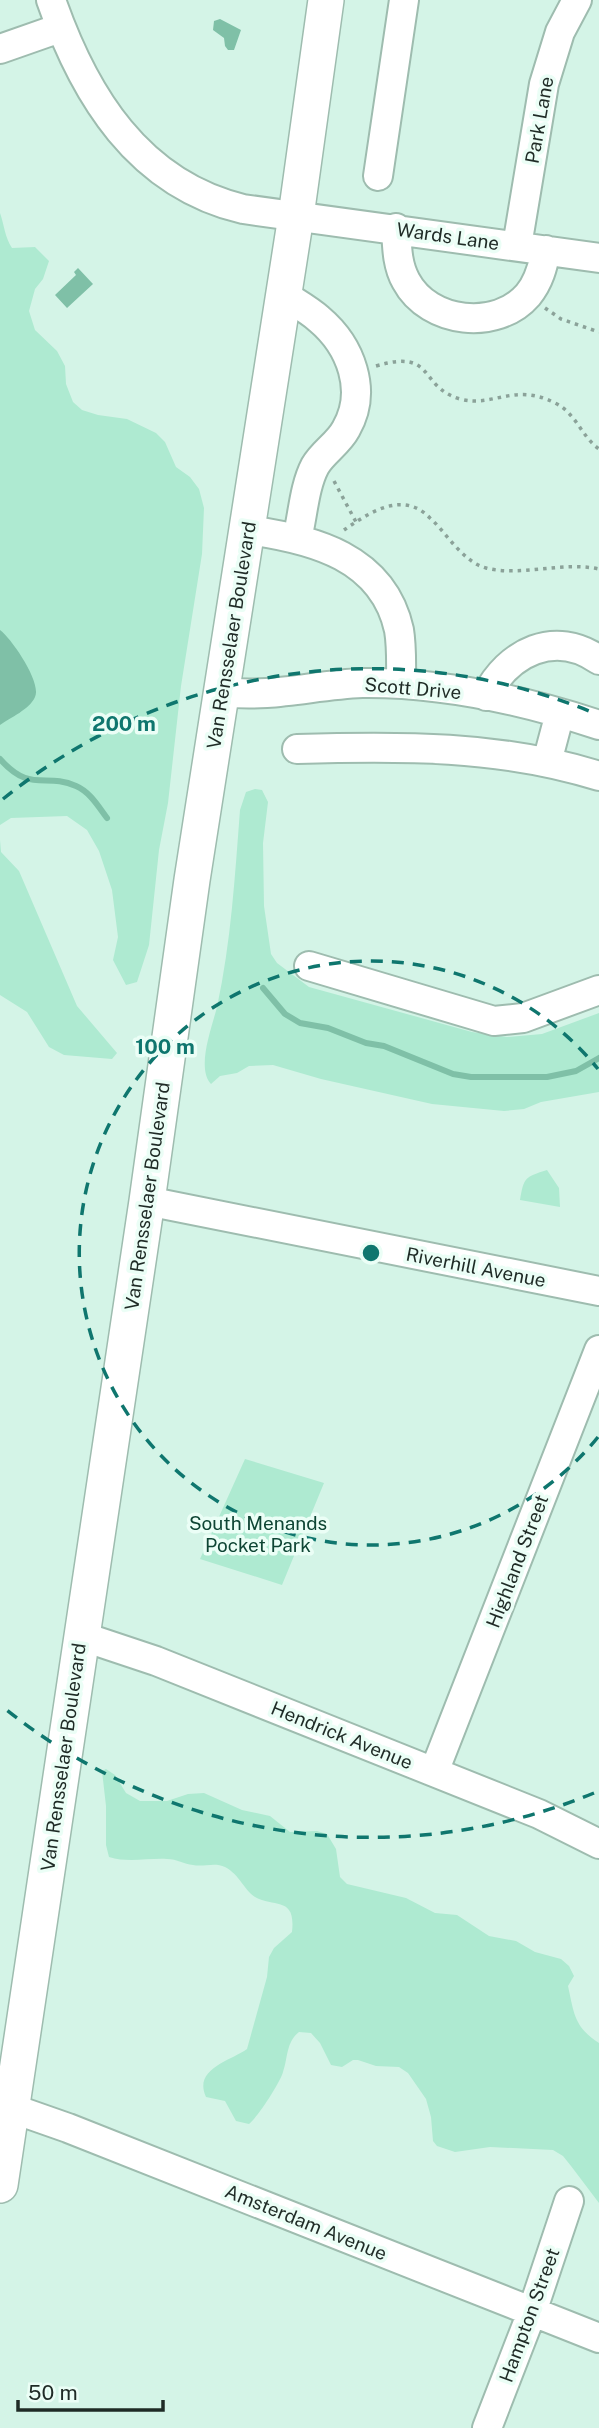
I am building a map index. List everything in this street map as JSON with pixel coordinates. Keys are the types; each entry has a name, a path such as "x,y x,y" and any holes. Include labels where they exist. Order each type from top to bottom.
{"main road":[{"name":"Van Rensselaer Boulevard","path":"0,2185 192,880 284,295 326,0"}],"street":[{"name":"Wards Lane","path":"51,0 71,55 102,109 123,135 150,161 195,191 218,202 243,209 599,258"},
{"path":"378,176 404,0"},
{"name":"Park Lane","path":"517,246 544,84 560,33 577,0"},
{"path":"0,49 60,28"},
{"path":"396,228 398,260 405,280 415,293 436,309 459,317 499,315 524,300 539,278 546,250"},
{"path":"284,295 318,318 346,351 354,373 356,397 353,416 341,437 321,457 311,476 297,539"},
{"path":"248,530 297,539 324,548 349,559 380,586 399,630 402,650 401,684"},
{"path":"486,696 494,681 518,656 542,648 576,648 599,660"},
{"name":"Scott Drive","path":"223,692 253,695 339,684 401,684 486,696 561,713 599,725"},
{"path":"547,762 561,713"},
{"path":"297,749 404,747 468,751 547,762 599,776"},
{"path":"309,966 494,1021 523,1018 599,990"},
{"name":"Riverhill Avenue","path":"146,1201 599,1291"},
{"name":"Highland Street","path":"434,1772 599,1350"},
{"name":"Hendrick Avenue","path":"81,1636 156,1661 434,1772 558,1822 599,1844"},
{"name":"Amsterdam Avenue","path":"11,2108 599,2339"},
{"name":"Hampton Street","path":"486,2428 532,2312 569,2201"}],"path":[{"path":"524,300 572,324 599,332"},
{"path":"354,373 388,363 407,361 418,364 433,382 461,399 479,400 513,394 534,394 568,410 599,449"},
{"path":"321,457 356,522"},
{"path":"324,548 356,522 387,505 411,505 428,516 464,555 484,568 505,571 544,567 599,569"}],"green space":[{"path":"0,213 12,248 35,247 49,261 43,279 35,289 29,311 35,330 57,351 65,366 66,384 73,402 82,410 127,419 156,433 165,442 176,467 190,477 199,489 204,508 202,554 181,686 149,945 137,982 126,985 113,960 118,937 112,890 99,851 87,830 67,816 11,818 0,825"},
{"path":"262,790 268,802 263,843 264,906 271,954 277,963 309,987 472,1032 507,1037 542,1034 599,1013 599,1092 504,1111 432,1104 321,1079 273,1065 249,1066 237,1073 220,1076 211,1084 207,1077 205,1058 226,958 240,810 246,792"},
{"path":"0,840 1,852 19,871 77,1006 117,1053 112,1059 64,1055 49,1047 27,1012 0,995"},
{"path":"547,1170 559,1188 560,1207 520,1200 527,1179"},
{"name":"South Menands Pocket Park","path":"245,1459 324,1483 282,1585 200,1559"},
{"path":"106,1769 115,1775 126,1793 140,1801 167,1801 188,1794 204,1793 242,1810 270,1816 290,1832 317,1831 327,1834 336,1849 340,1877 347,1884 406,1898 435,1913 457,1915 489,1936 516,1941 535,1952 561,1959 569,1966 574,1976 568,1986 576,2019 584,2031 599,2043 599,2203 563,2156 553,2150 490,2147 455,2152 437,2146 433,2141 426,2099 408,2073 399,2067 376,2066 358,2060 342,2067 331,2065 320,2043 311,2033 299,2032 292,2040 278,2084 249,2124 236,2121 225,2101 206,2097 203,2087 209,2073 247,2049 267,1977 269,1957 274,1948 292,1932 291,1913 282,1905 255,1897 230,1870 221,1866 193,1865 171,1859 130,1860 109,1857 102,1771"}],"shaded area":[{"path":"220,19 241,30 234,50 228,50 224,38 213,30 214,21"},
{"path":"78,268 93,284 67,308 55,295 76,275 74,272"},
{"path":"0,630 25,662 36,690 29,705 0,725"}],"waterway":[{"path":"0,759 11,770 29,779 65,782 76,786 93,800 107,818"},
{"path":"263,988 285,1014 300,1023 328,1028 366,1043 384,1046 453,1074 471,1077 547,1077 576,1071 599,1058"}]}
